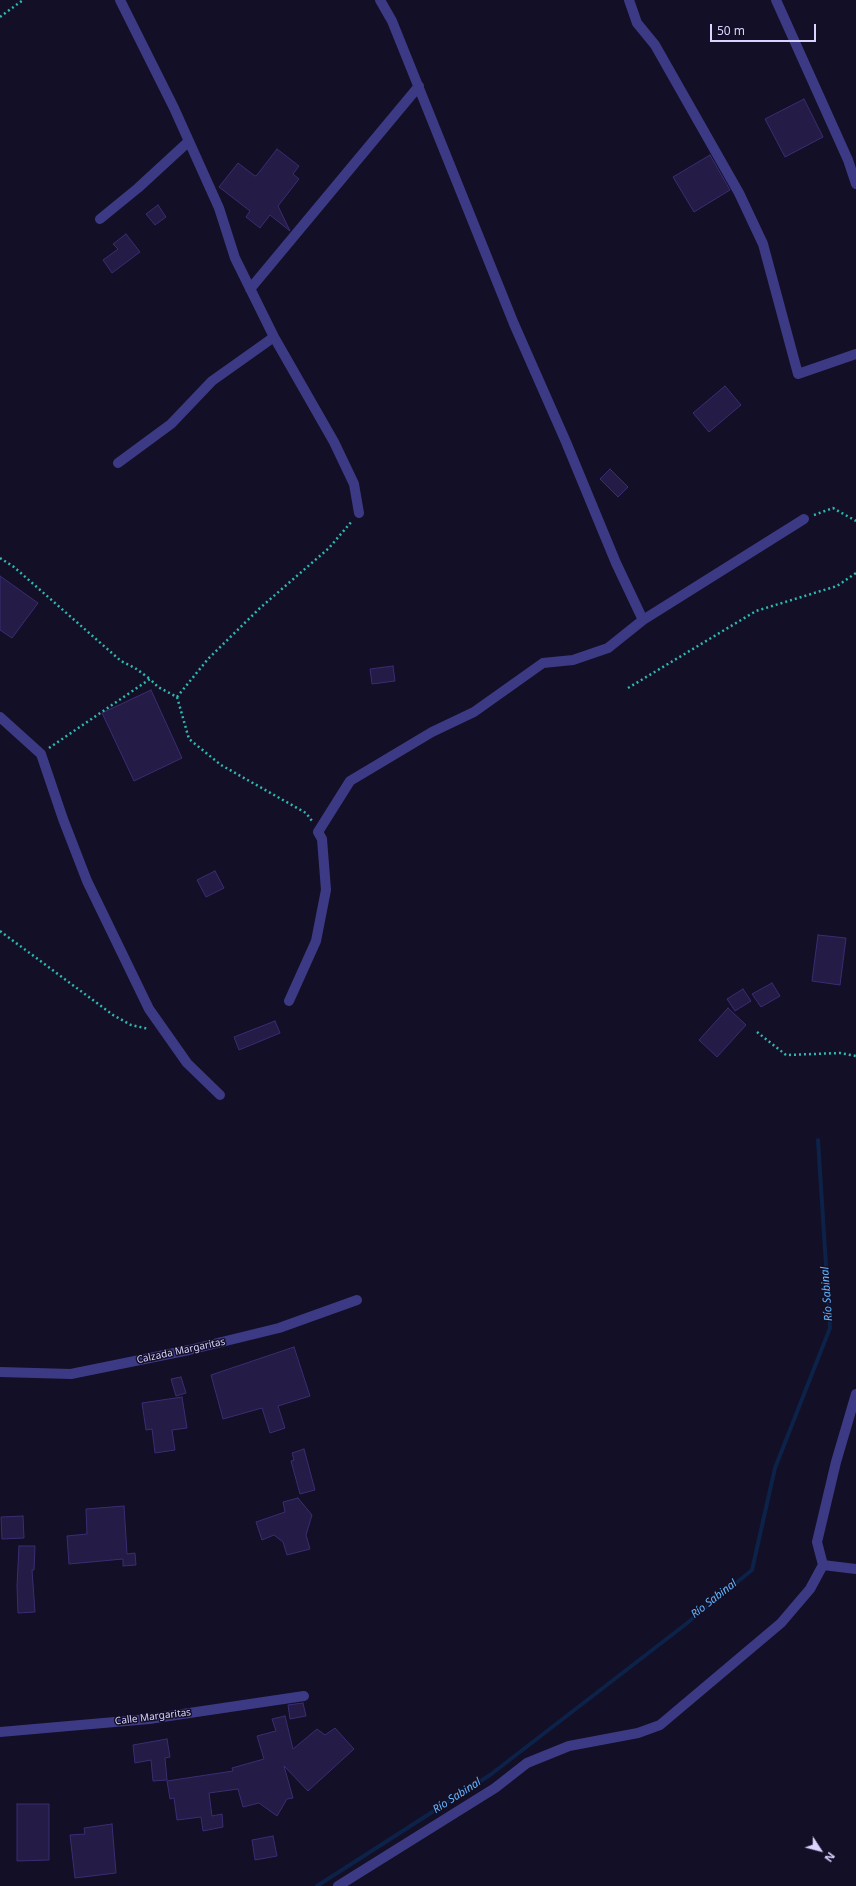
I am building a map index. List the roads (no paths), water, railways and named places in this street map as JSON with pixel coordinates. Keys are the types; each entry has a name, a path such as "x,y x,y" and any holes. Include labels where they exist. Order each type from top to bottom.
{"street":[{"path":"120,0 148,54 219,208 235,258 274,337 334,442 354,484 359,513"},
{"path":"380,0 392,21 419,86 514,324 566,442 616,563 643,620"},
{"path":"629,0 638,23 655,45 739,193 762,244 798,374 856,354"},
{"path":"776,0 845,153 856,184"},
{"path":"250,289 419,86"},
{"path":"100,219 138,188 188,142"},
{"path":"118,463 171,424 212,381 274,337"},
{"path":"289,1001 316,941 326,890 322,839 318,832 350,781 432,732 474,712 543,663 573,660 608,648 643,620 804,519"},
{"path":"0,717 40,754 87,881 149,1009 187,1063 220,1095"},
{"name":"Calzada Margaritas","path":"0,1372 71,1374 189,1350 279,1328 357,1300"},
{"path":"338,1886 495,1788 527,1763 569,1746 630,1735 660,1725 781,1624 810,1589 823,1565 817,1542 836,1462 856,1394"},
{"path":"823,1565 856,1569"},
{"name":"Calle Margaritas","path":"0,1732 149,1719 304,1696"}],"waterway":[{"name":"Río Sabinal","path":"317,1886 490,1775 686,1624 752,1570 775,1468 830,1328 818,1140"}]}
